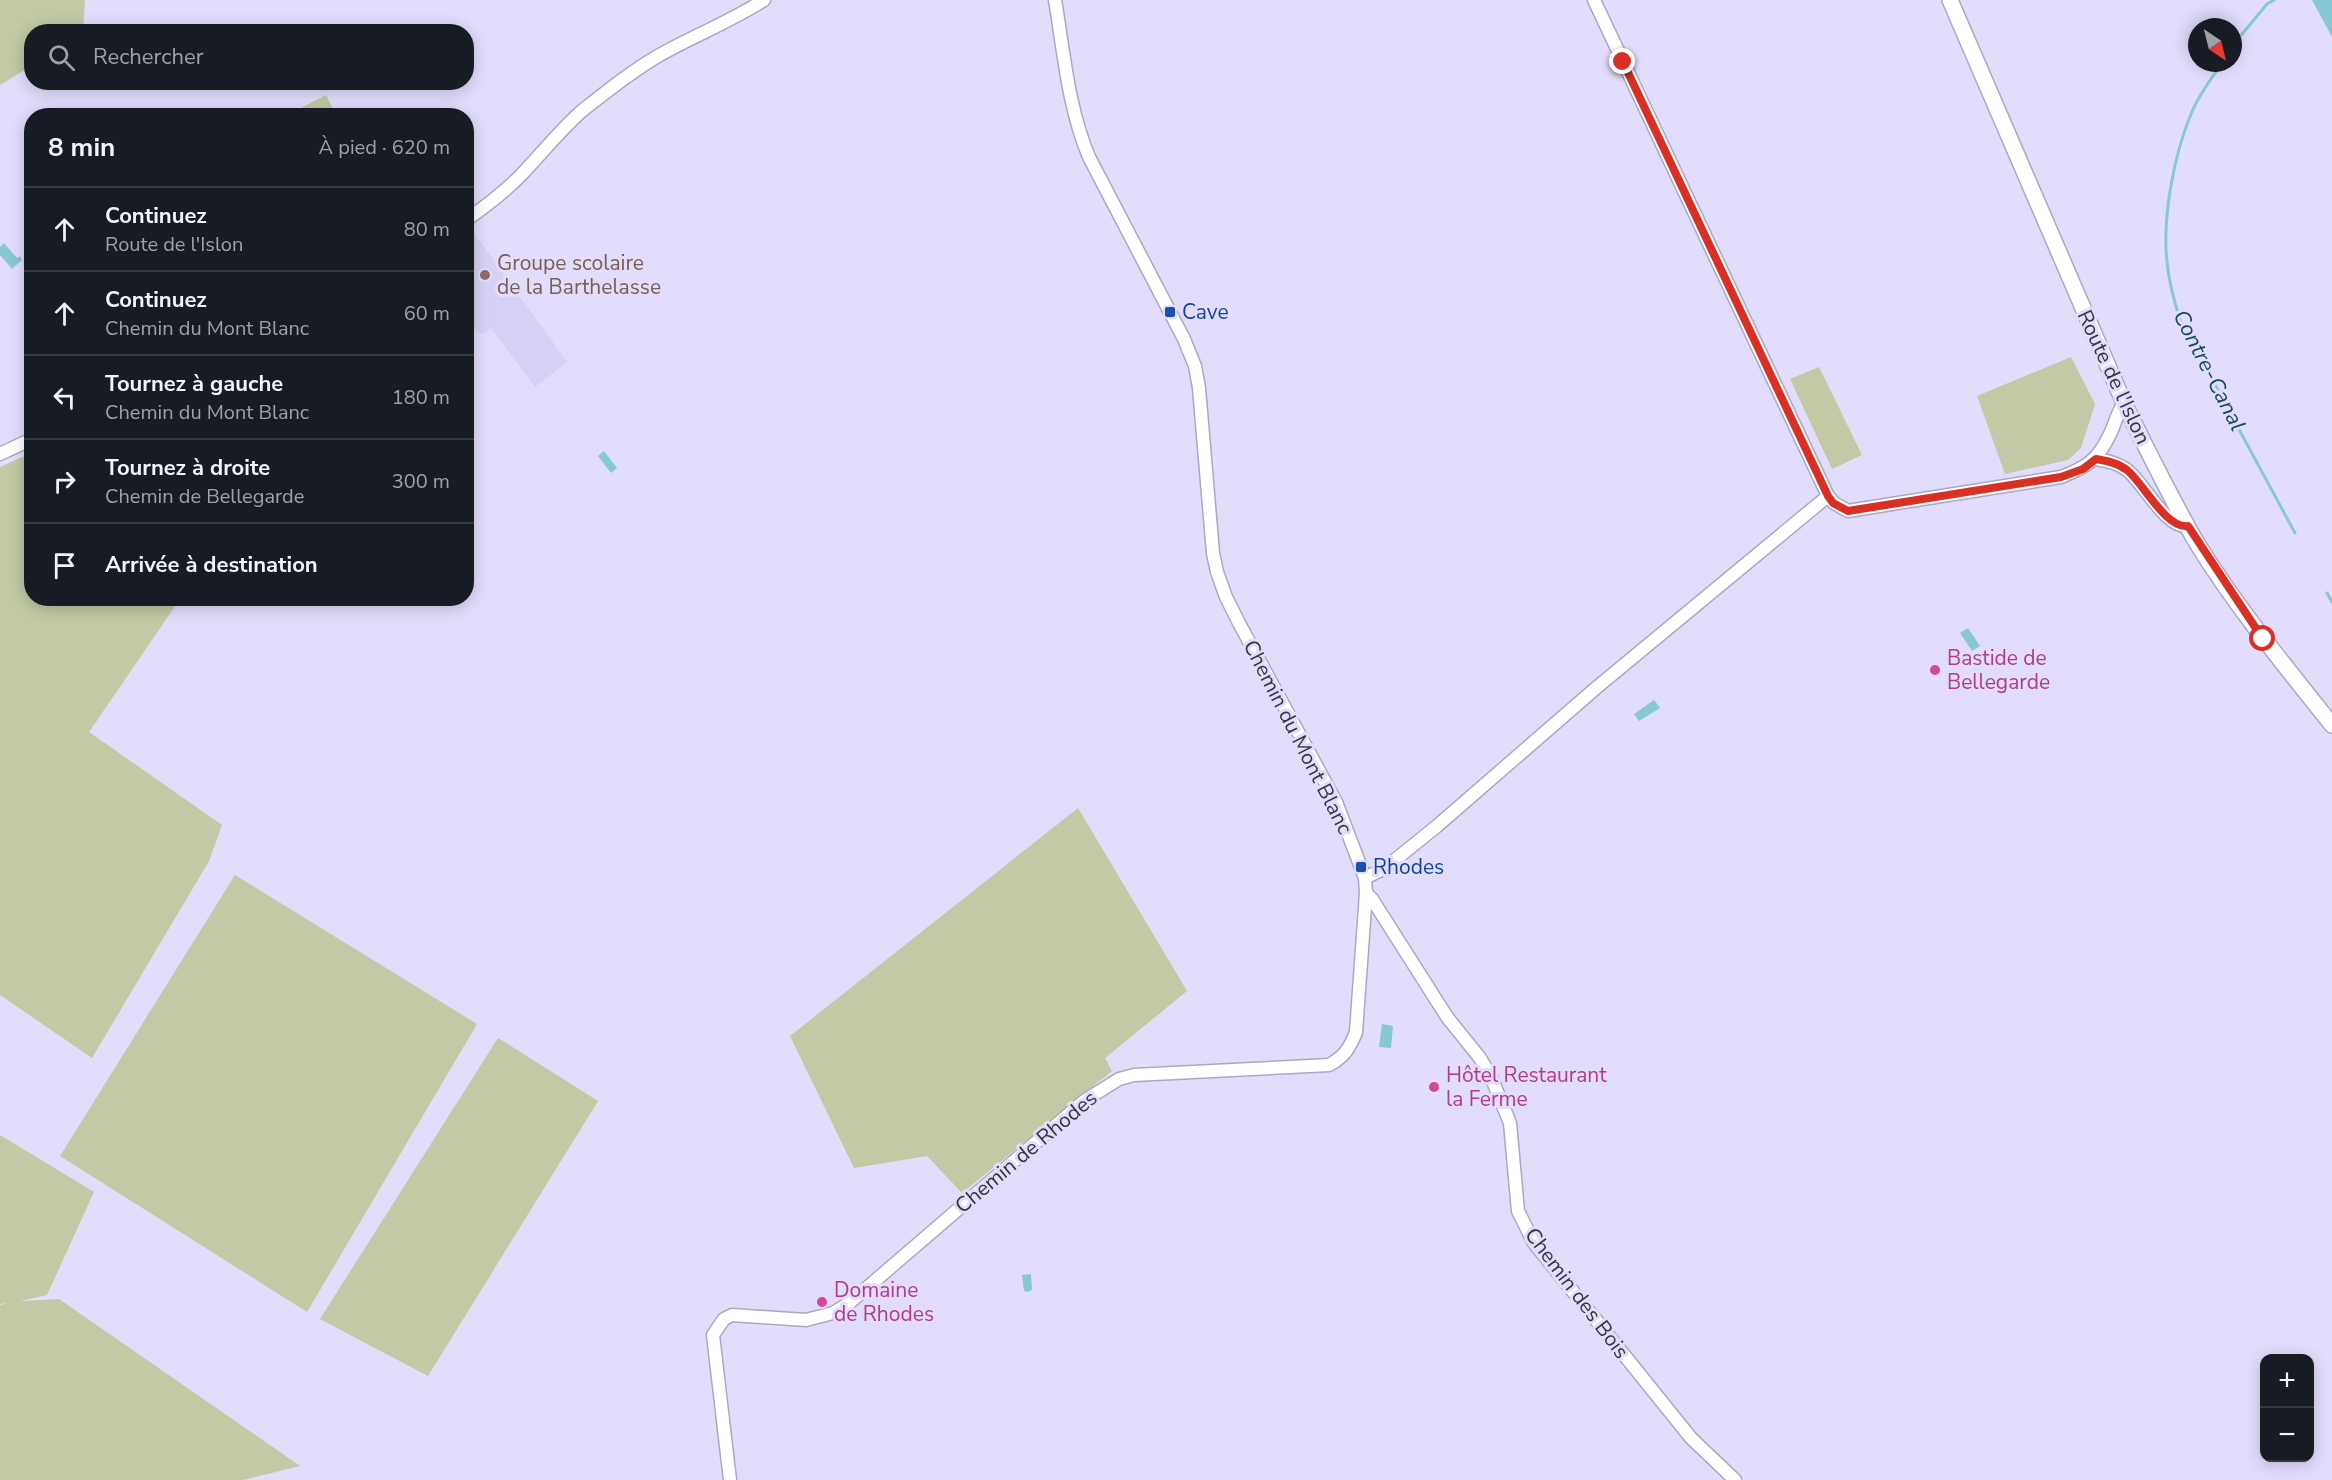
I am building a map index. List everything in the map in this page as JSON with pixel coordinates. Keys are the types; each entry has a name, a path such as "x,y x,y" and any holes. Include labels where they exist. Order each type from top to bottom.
{"street":[{"path":"474,214 495,199 583,110 640,67 764,0"},
{"name":"Chemin du Mont Blanc","path":"1055,0 1072,106 1079,133 1089,157 1184,339 1194,366 1199,388 1213,553 1223,589 1336,802 1365,878"},
{"path":"1594,0 1833,503 1848,511 2061,477 2083,469 2096,459 2111,434 2124,403"},
{"name":"Route de l'Islon","path":"1950,0 2124,403 2188,526 2246,616 2332,725"},
{"path":"0,454 24,443"},
{"path":"2096,459 2126,469 2170,520 2182,527 2188,526"},
{"path":"1365,878 1385,868 1420,840 1596,688 1828,496"},
{"name":"Chemin de Rhodes","path":"730,1480 713,1335 724,1318 732,1315 806,1320 832,1313 848,1304 1084,1101 1119,1079 1134,1075 1329,1065 1341,1059 1351,1047 1356,1032 1366,893 1365,878"},
{"name":"Chemin des Bois","path":"1366,893 1447,1017 1480,1058 1492,1079 1510,1123 1518,1211 1534,1243 1691,1438 1735,1480"}],"shaded area":[{"path":"0,0 85,0 83,24 24,24 24,70 0,85"},
{"path":"2312,0 2332,0 2332,37"},
{"path":"326,95 332,108 301,108"},
{"name":"Groupe scolaire de la Barthelasse","path":"474,233 567,362 535,387 491,328 485,333 478,333 474,328"},
{"path":"4,243 17,258 20,256 22,260 12,269 0,255 0,247"},
{"path":"2071,357 2095,404 2081,448 2068,460 2005,474 1977,396"},
{"path":"1819,367 1862,455 1832,469 1790,379"},
{"path":"604,451 617,468 611,473 598,456"},
{"path":"24,456 24,606 175,606 89,732 222,825 209,861 92,1058 0,995 0,467"},
{"path":"1968,628 1980,646 1972,651 1960,633"},
{"path":"1654,700 1660,708 1639,721 1634,714"},
{"path":"1078,808 1187,991 1105,1058 1112,1071 962,1193 927,1156 854,1168 790,1036"},
{"path":"235,875 477,1024 307,1312 60,1156"},
{"path":"1382,1024 1393,1026 1391,1048 1379,1047"},
{"path":"498,1038 598,1101 428,1376 320,1319"},
{"path":"0,1135 94,1192 47,1295 20,1301 59,1299 300,1466 243,1480 0,1480 0,1305 6,1303 0,1304"},
{"path":"1031,1274 1032,1290 1024,1291 1022,1275"}],"waterway":[{"name":"Contre-Canal","path":"2242,34 2267,4 2274,0"},
{"name":"Contre-Canal","path":"2216,72 2194,107 2179,148 2166,226 2169,277 2180,320 2295,533"},
{"name":"Contre-Canal","path":"2327,593 2332,602"}],"place":[{"name":"Groupe scolaire de la Barthelasse","path":"485,275"},
{"name":"Cave","path":"1170,312"},
{"name":"Bastide de Bellegarde","path":"1935,670"},
{"name":"Rhodes","path":"1361,867"},
{"name":"Hôtel Restaurant la Ferme","path":"1434,1087"},
{"name":"Domaine de Rhodes","path":"822,1302"}],"route":[{"path":"1623,62 1833,503 1848,511 2061,477 2083,469 2096,459 2115,464 2126,469 2135,477 2170,520 2182,527 2188,526 2199,546 2263,639"}]}
